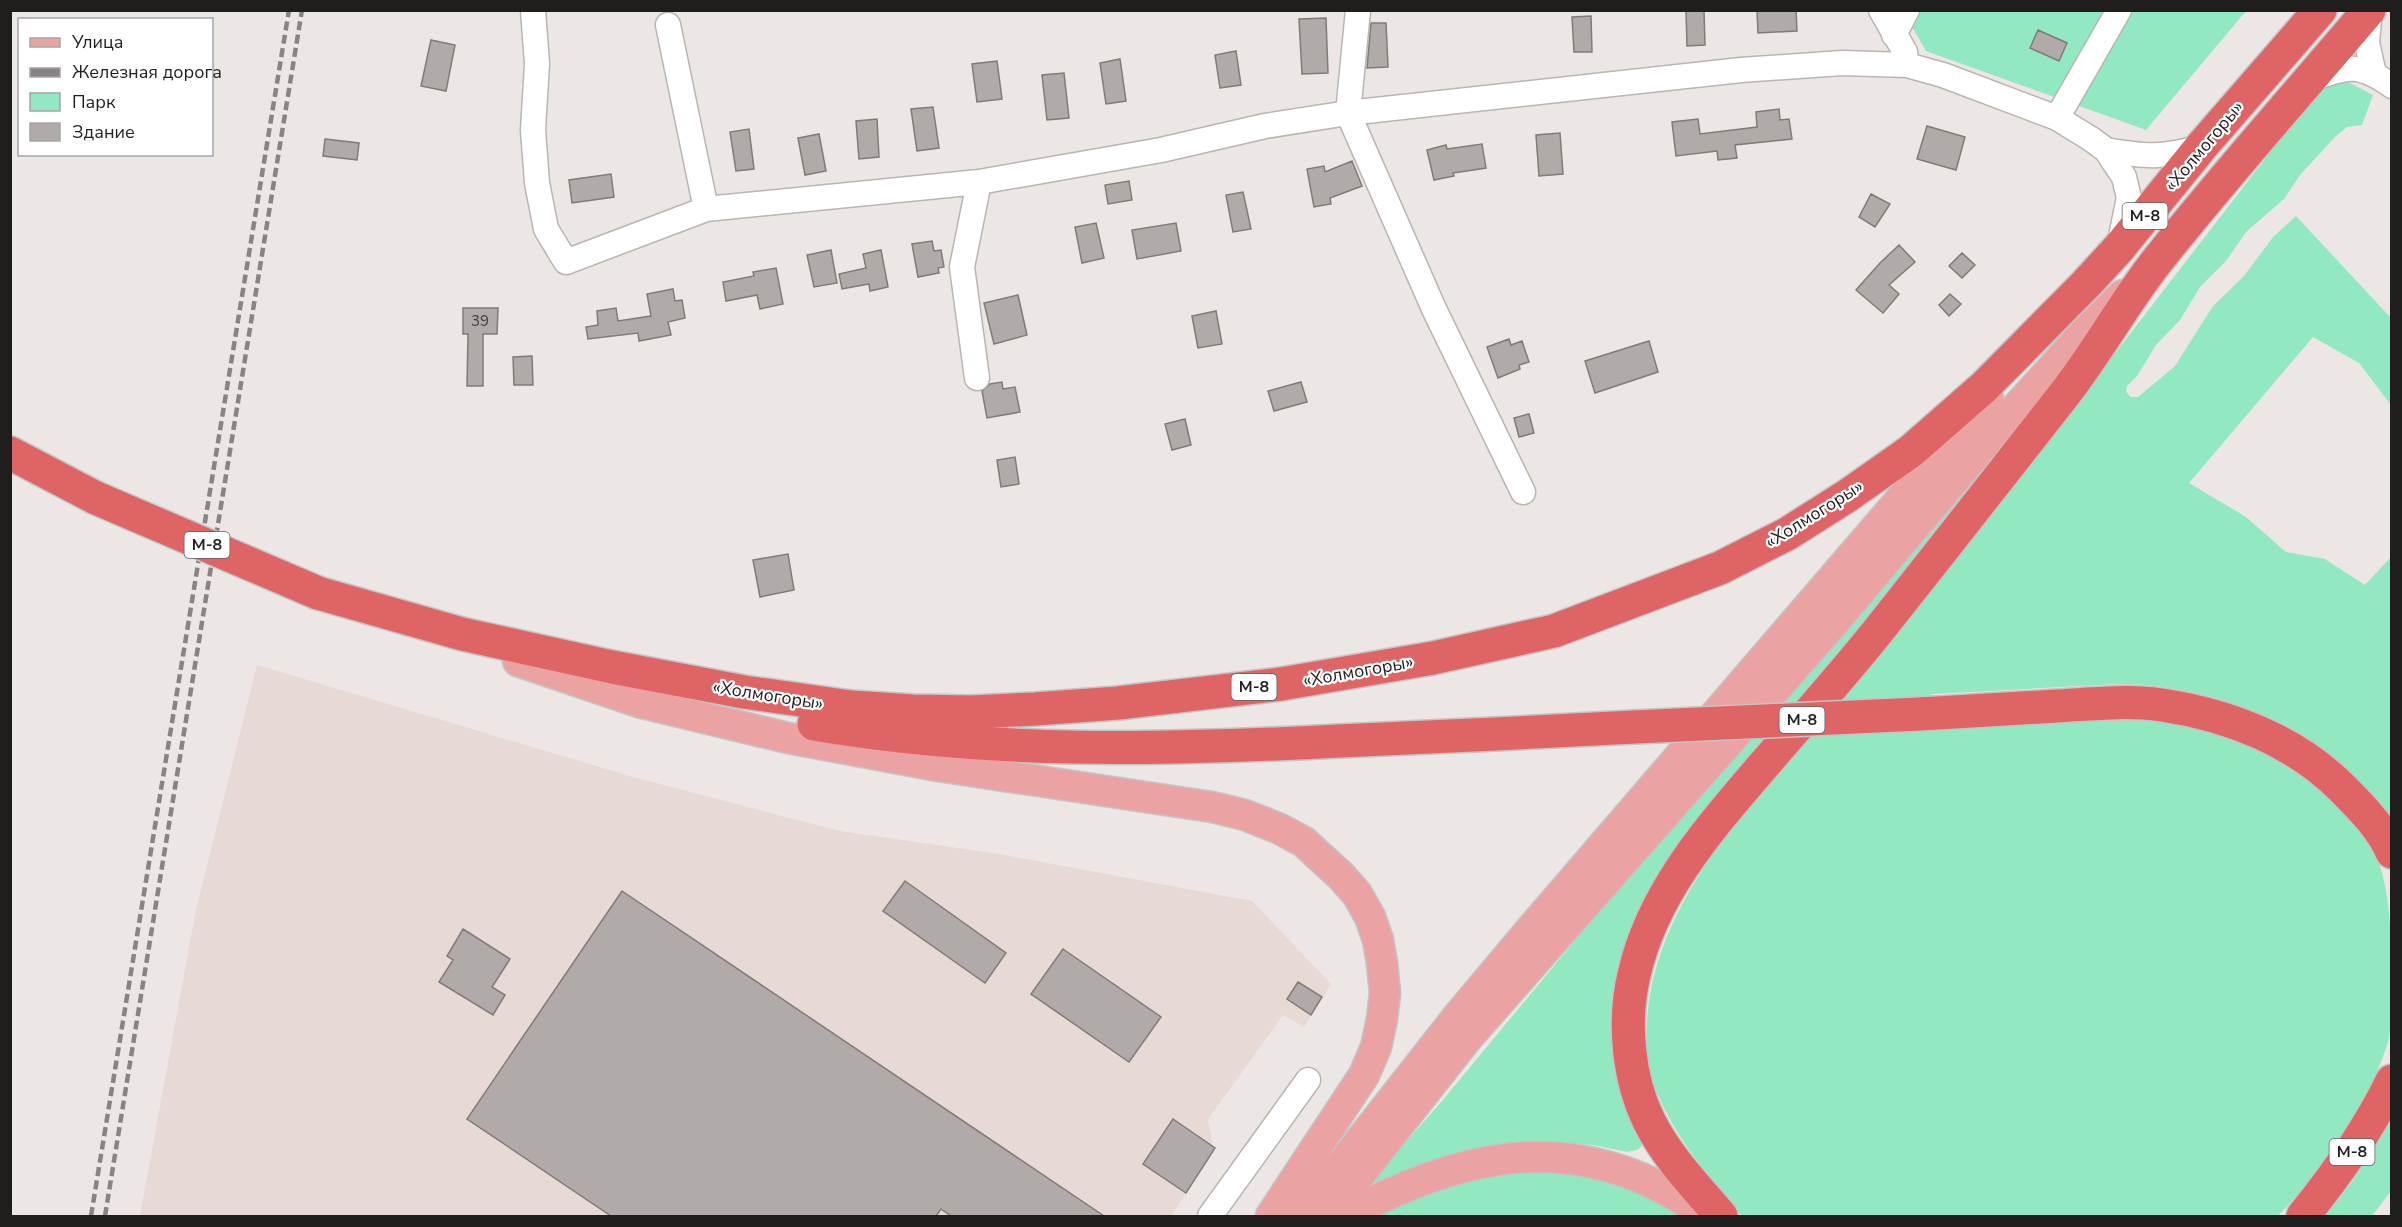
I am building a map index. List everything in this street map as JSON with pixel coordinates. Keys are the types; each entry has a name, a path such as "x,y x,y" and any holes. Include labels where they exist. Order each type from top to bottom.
{"highway":[{"name":"«Холмогоры»","path":"318,593 462,634 612,667 744,692 871,709 971,712 1118,703 1281,684 1433,658 1554,631 1720,568 1787,534 1911,451 1983,387 2086,284 2320,10"},
{"name":"«Холмогоры»","path":"1721,1216 1678,1167 1649,1120 1635,1083 1630,1046 1629,1012 1634,975 1662,901 1680,870 1717,820 1862,651 2064,395 2155,264 2370,10"},
{"name":"М-8","path":"10,453 96,498 318,593"},
{"name":"«Холмогоры»","path":"318,593 518,661 641,692 763,715 928,740 1004,746 1189,748 1920,714 2107,703 2161,705 2249,727 2291,748 2331,777 2361,808 2391,852"},
{"name":"М-8","path":"2303,1216 2339,1172 2377,1113 2391,1081"}],"main road":[{"name":"М-8","path":"1327,1216 1468,1037 1829,628 1990,437 2084,333 2155,264"},
{"name":"М-8","path":"1301,1216 1459,1015 1527,933 2086,284"},
{"name":"М-8","path":"518,661 642,703 788,738 938,766 1212,807 1245,815 1280,829 1304,842 1357,894 1370,917 1378,940 1385,993 1376,1047 1364,1075 1271,1216"},
{"path":"1345,1216 1396,1190 1439,1174 1487,1161 1537,1157 1588,1161 1612,1168 1672,1193 1707,1216"}],"street":[{"path":"533,10 537,64 533,130 537,183 546,229 567,262 706,209 979,182 1161,150 1265,126 1348,113 1741,70 1842,63 1907,65 1943,75 2057,118 2106,150 2124,177 2129,198 2119,248"},
{"path":"1358,10 1348,113 1434,309 1523,492"},
{"path":"1881,10 1905,52 1907,65"},
{"path":"1894,35 1907,10"},
{"path":"2057,118 2119,10"},
{"path":"2370,10 2367,43 2383,80"},
{"path":"668,25 706,209"},
{"path":"2309,81 2333,70 2349,67 2360,68 2383,80"},
{"path":"2106,150 2145,156 2171,155 2201,147"},
{"path":"977,378 962,267 979,182"},
{"path":"1210,1216 1308,1080"}],"shaded area":[{"path":"257,665 633,777 840,831 999,854 1252,901 1331,984 1304,1027 1283,1015 1208,1119 1214,1151 1171,1216 140,1216 195,915"}],"green space":[{"path":"1903,11 2246,11 2146,130 1926,51"},
{"path":"2346,81 2373,95 2362,125 2347,127 2336,136 2300,175 2284,199 2246,232 2226,261 2200,287 2180,320 2156,345 2137,376 2127,386 2126,392 2131,397 2138,397 2175,366 2213,306 2244,276 2273,237 2296,216 2391,318 2391,405 2359,363 2313,337 2189,483 2246,517 2286,552 2325,559 2365,585 2391,557 2391,822 2345,769 2292,730 2232,703 2163,687 2126,684 1932,694 1914,730 2086,719 2146,720 2204,730 2249,745 2271,755 2311,780 2346,813 2372,849 2378,859 2385,886 2390,926 2392,1018 2386,1048 2367,1094 2326,1159 2278,1216 1742,1216 1721,1193 1679,1135 1661,1101 1648,1063 1647,1022 1656,967 1688,893 1733,824 2025,470 2319,89 2324,84"},
{"path":"2022,420 2027,422 1665,868 1637,917 1620,970 1612,1032 1621,1079 1643,1141 1641,1147 1627,1152 1593,1145 1510,1144 1362,1192 1442,1101 1616,891 1688,812"},
{"path":"2391,1120 2391,1191 2372,1216 2324,1216 2353,1181"},
{"path":"1523,1168 1611,1179 1688,1216 1374,1216 1429,1187"}],"building":[{"path":"1686,10 1704,10 1705,45 1687,46"},
{"path":"1757,10 1796,10 1797,31 1758,33"},
{"path":"1591,16 1592,52 1574,52 1572,17"},
{"path":"1326,18 1328,73 1302,74 1299,19"},
{"path":"1371,23 1386,23 1388,67 1367,68"},
{"path":"2038,30 2067,43 2059,61 2030,48"},
{"path":"431,40 455,45 446,91 421,86"},
{"path":"1236,51 1241,85 1220,88 1215,55"},
{"path":"1120,59 1126,101 1106,104 1100,63"},
{"path":"997,61 1002,99 977,102 972,64"},
{"path":"1064,73 1069,118 1047,120 1042,75"},
{"path":"933,107 939,148 917,151 911,109"},
{"path":"1779,109 1780,120 1789,119 1792,139 1735,145 1737,158 1718,160 1717,151 1676,156 1672,122 1698,119 1700,134 1757,127 1756,112"},
{"path":"877,119 879,157 859,159 856,121"},
{"path":"1927,126 1965,137 1956,170 1917,159"},
{"path":"749,129 754,169 736,171 730,132"},
{"path":"1560,133 1563,174 1539,176 1536,135"},
{"path":"819,134 826,171 805,175 798,138"},
{"path":"325,139 359,143 357,160 323,156"},
{"path":"1482,144 1486,168 1453,173 1454,176 1434,180 1427,150 1446,145 1447,149"},
{"path":"1352,161 1362,186 1330,198 1331,204 1314,207 1307,169 1324,166 1325,172"},
{"path":"611,174 614,197 572,203 569,180"},
{"path":"1129,181 1132,200 1108,204 1105,185"},
{"path":"1243,192 1251,229 1233,232 1226,195"},
{"path":"1871,194 1890,204 1875,227 1859,217"},
{"path":"1096,223 1104,258 1082,263 1075,227"},
{"path":"1176,223 1181,251 1137,259 1132,230"},
{"path":"932,241 934,251 941,250 944,267 938,268 939,273 918,277 912,244"},
{"path":"1899,245 1915,262 1889,285 1899,294 1883,313 1856,290"},
{"path":"831,250 837,283 814,287 807,255"},
{"path":"881,250 888,287 870,291 869,284 842,289 839,274 866,268 863,254"},
{"path":"1962,253 1975,265 1962,278 1949,266"},
{"path":"776,268 783,304 760,309 757,295 726,301 723,282 754,276 753,272"},
{"path":"673,289 675,301 682,300 685,318 668,322 671,335 639,341 638,333 588,339 586,327 598,325 597,311 616,308 618,321 651,316 647,294"},
{"path":"1950,294 1961,304 1949,316 1939,305"},
{"path":"1018,295 1027,335 994,344 984,303"},
{"path":"463,308 498,308 497,334 483,334 483,386 467,386 468,334 463,334"},
{"path":"1216,311 1222,344 1198,348 1192,316"},
{"path":"1509,339 1511,345 1522,341 1529,362 1519,365 1520,369 1498,378 1487,347"},
{"path":"1649,341 1658,372 1595,393 1585,361"},
{"path":"532,356 533,385 514,385 513,357"},
{"path":"1002,382 1003,389 1015,387 1020,412 987,418 982,391 990,384"},
{"path":"1301,382 1307,402 1274,411 1268,391"},
{"path":"1529,414 1534,433 1519,437 1514,418"},
{"path":"1185,419 1191,445 1172,450 1165,424"},
{"path":"1015,457 1019,484 1001,487 997,460"},
{"path":"788,554 794,590 760,597 753,560"},
{"path":"905,881 1006,953 985,983 883,911"},
{"path":"622,891 1104,1216 951,1216 941,1209 936,1216 611,1216 467,1119"},
{"path":"463,929 510,959 492,987 505,995 493,1015 439,982 453,960 447,956"},
{"path":"1063,949 1161,1017 1129,1062 1031,994"},
{"path":"1298,982 1322,997 1311,1015 1287,999"},
{"path":"1173,1119 1215,1148 1186,1193 1143,1164"}],"railway":[{"path":"91,1216 289,10"},
{"path":"105,1216 302,10"}]}
